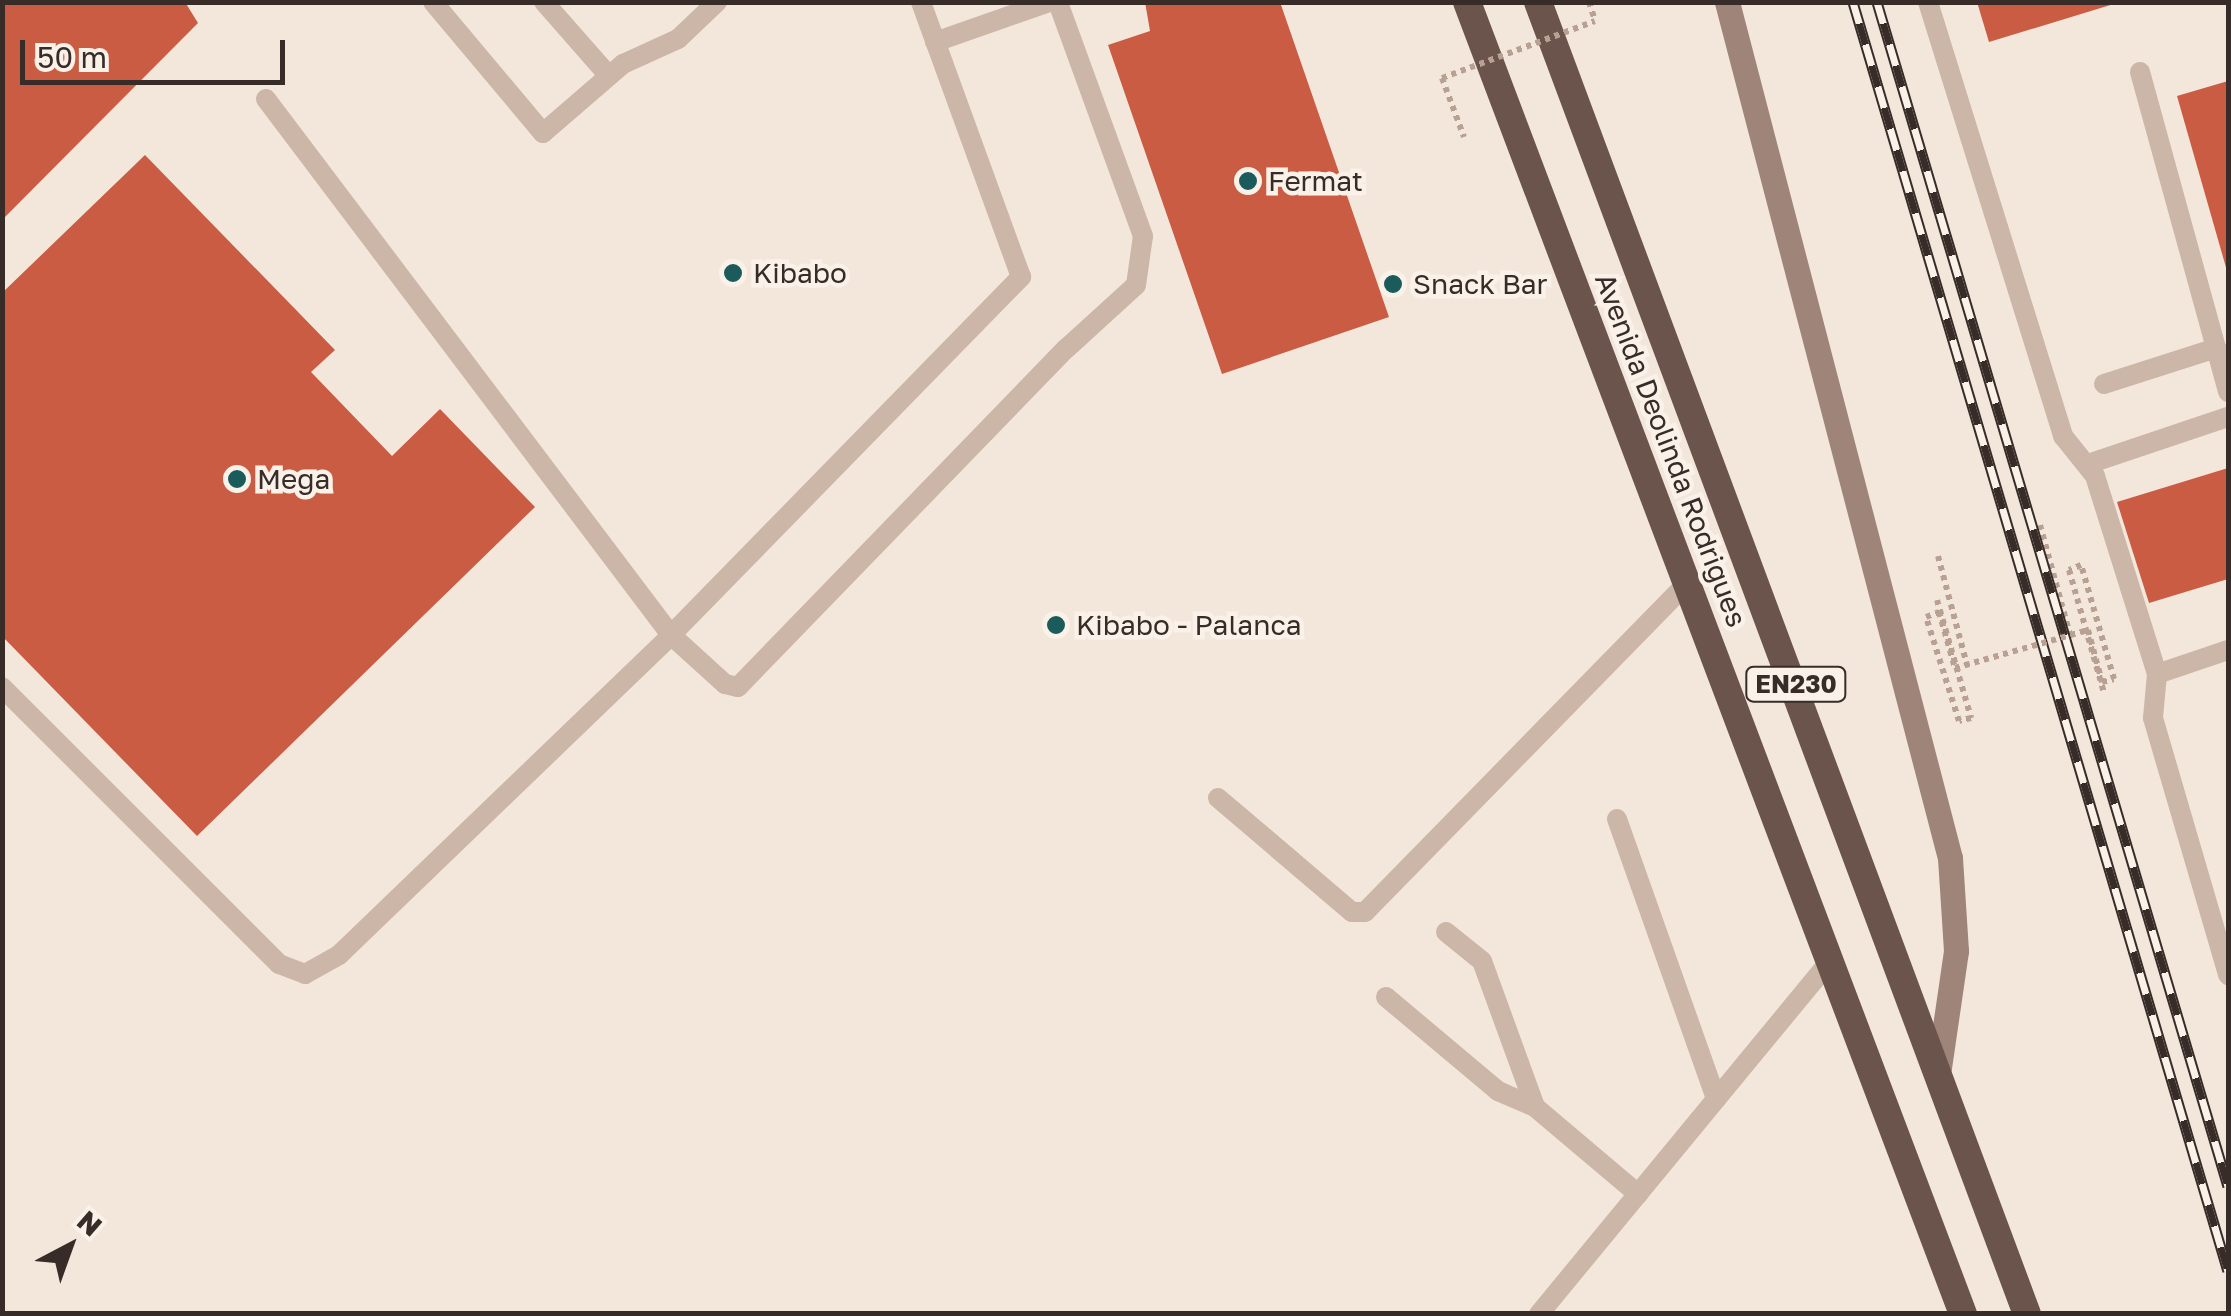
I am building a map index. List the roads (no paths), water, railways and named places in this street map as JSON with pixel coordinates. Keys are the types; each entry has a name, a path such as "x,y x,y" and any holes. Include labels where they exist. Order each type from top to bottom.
{"highway":[{"name":"Avenida Deolinda Rodrigues","path":"1467,2 1963,1314"},
{"name":"Avenida Deolinda Rodrigues","path":"1538,2 1939,1068 2027,1314"}],"main road":[{"path":"1727,2 1950,858 1956,950 1939,1068"}],"lane":[{"path":"433,2 543,133 609,76 678,39 717,2"},
{"path":"544,2 609,76"},
{"path":"2,687 279,964 304,974 339,955 670,635 1021,277 921,2"},
{"path":"935,42 1049,2"},
{"path":"266,99 670,635 725,684 746,682 1066,348 1136,285 1143,236 1058,2"},
{"path":"1928,2 2062,436 2088,464 2157,674 2154,718 2228,975"},
{"path":"2140,72 2228,392"},
{"path":"2104,384 2216,348"},
{"path":"2088,464 2228,417"},
{"path":"1218,798 1352,912 1365,912 1686,583"},
{"path":"2157,674 2228,650"},
{"path":"1617,819 1716,1100"},
{"path":"1446,932 1482,962 1535,1107"},
{"path":"1539,1314 1830,961"},
{"path":"1386,997 1498,1091 1535,1107 1638,1194"}],"railway":[{"path":"1853,2 2228,1271"},
{"path":"1877,2 2228,1186"}],"place":[{"name":"Fermat","path":"1248,181"},
{"name":"Kibabo","path":"733,273"},
{"name":"Snack Bar","path":"1393,284"},
{"name":"Mega","path":"237,479"},
{"name":"Kibabo - Palanca","path":"1056,625"}]}
